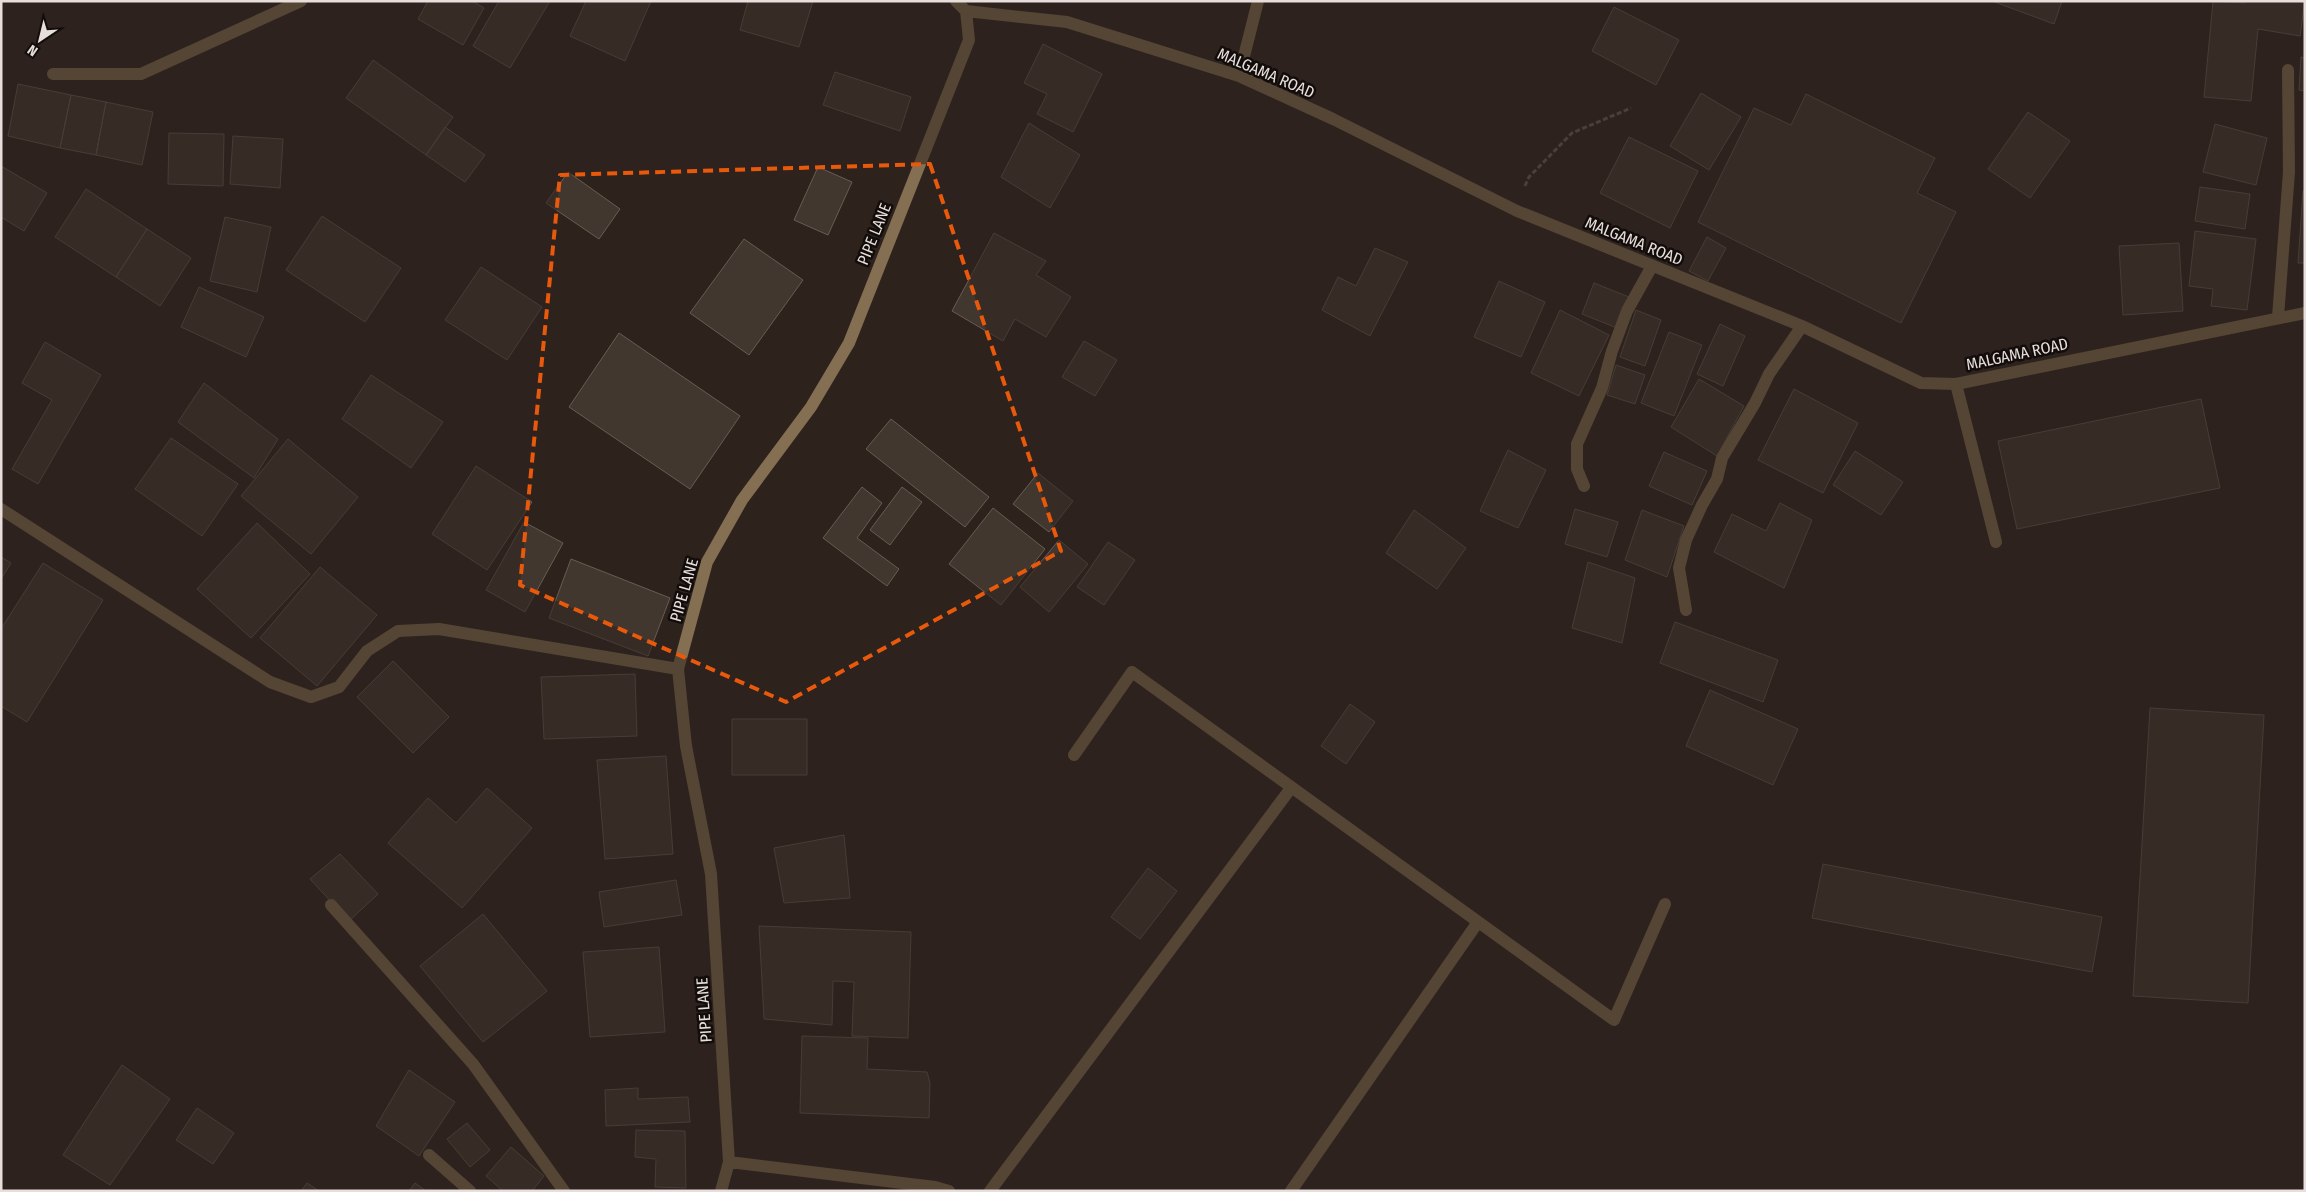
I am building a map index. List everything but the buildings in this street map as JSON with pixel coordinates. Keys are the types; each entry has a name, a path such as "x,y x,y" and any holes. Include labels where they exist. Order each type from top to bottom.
{"street":[{"path":"53,74 141,74 301,1"},
{"path":"956,1 966,11"},
{"path":"1239,76 1258,1"},
{"name":"MALGAMA ROAD","path":"966,11 1067,22 1239,76 1517,211 1802,326 1921,383 1956,384 2305,313"},
{"name":"PIPE LANE","path":"721,1191 729,1162 711,874 686,746 678,669 707,562 742,500 811,407 849,343 969,40 966,11"},
{"path":"2278,318 2289,172 2288,70"},
{"path":"1584,486 1577,469 1577,444 1602,388 1612,351 1627,311 1652,266"},
{"path":"1686,610 1679,568 1686,540 1702,505 1717,480 1722,458 1754,403 1768,374 1802,326"},
{"path":"1956,384 1996,542"},
{"path":"1,509 270,682 311,697 339,687 367,651 398,631 439,629 678,669"},
{"path":"1074,754 1132,672 1614,1020 1665,904"},
{"path":"990,1191 1291,788"},
{"path":"331,905 473,1064 564,1191"},
{"path":"1291,1191 1478,922"},
{"path":"429,1155 470,1191"},
{"path":"729,1162 935,1187 949,1191"}],"path":[{"path":"1517,211 1528,177 1572,133 1631,108"}],"highlighted area":[{"path":"930,164 1061,551 786,702 520,585 560,175"}]}
